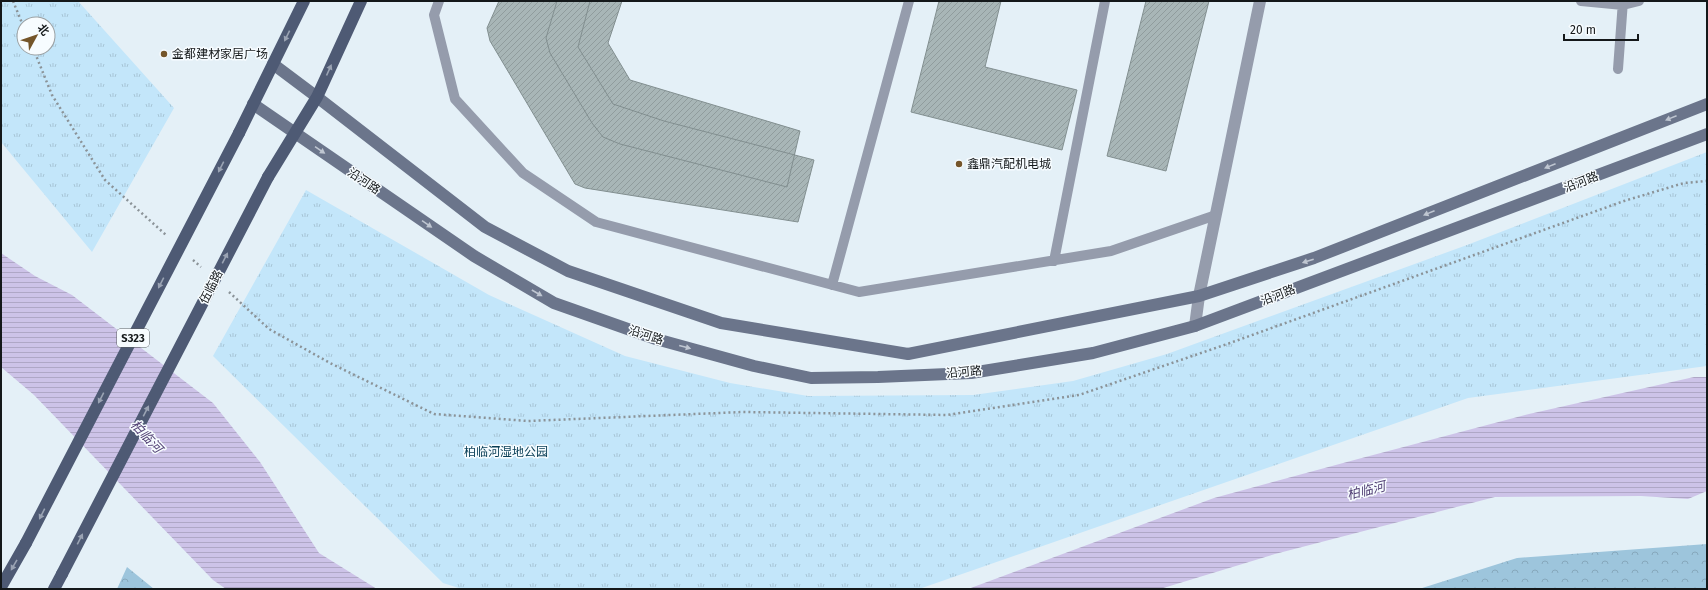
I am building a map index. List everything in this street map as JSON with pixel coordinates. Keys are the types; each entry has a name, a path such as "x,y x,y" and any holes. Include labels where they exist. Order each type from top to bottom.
{"main road":[{"name":"S323","path":"1,587 26,543 254,104 304,1"},
{"name":"伍临路","path":"54,589 268,177 317,96 361,1"}],"street":[{"path":"1196,326 1199,296 1260,1"},
{"name":"沿河路","path":"273,64 317,96 485,227 568,271 721,323 908,354 1199,296 1314,258 1707,104"},
{"name":"沿河路","path":"254,104 295,134 474,256 554,303 656,339 754,366 811,378 971,373 1093,353 1196,326 1707,134"}],"lane":[{"path":"439,1 434,15 455,99 524,173 596,222 859,292 1111,251 1216,215"},
{"path":"832,285 909,1"},
{"path":"1054,261 1105,1"},
{"path":"1581,1 1623,3 1638,1"},
{"path":"1618,69 1623,3"}],"path":[{"path":"13,1 19,16"}],"green space":[{"path":"1,1 78,1 174,108 92,252 1,142"},
{"name":"柏临河湿地公园","path":"1707,152 1707,366 1468,398 919,589 462,589 443,583 213,356 306,190 489,295 625,356 730,383 808,396 973,395 1073,381 1167,354 1467,245"},
{"path":"1707,544 1707,589 1419,589 1517,558"},
{"path":"127,567 154,589 117,589"}],"water":[{"name":"柏临河","path":"1,253 35,276 72,295 213,403 260,462 319,553 377,589 226,589 213,580 34,395 1,367"},
{"name":"柏临河","path":"1694,377 1707,377 1707,491 1688,499 1641,496 1495,497 1275,554 1160,589 968,589 1214,498 1529,414"}],"building":[{"path":"499,1 590,1 578,47 613,104 664,121 814,160 798,222 585,188 575,184 490,41 487,28"},
{"path":"557,1 622,1 608,43 630,80 800,131 787,187 620,144 603,137 592,123 550,53 546,38"},
{"path":"939,1 1001,1 985,67 1077,90 1062,150 911,112"},
{"path":"1146,1 1209,1 1166,171 1107,156"}],"place":[{"name":"金都建材家居广场","path":"164,54"},
{"name":"鑫鼎汽配机电城","path":"959,164"}]}
